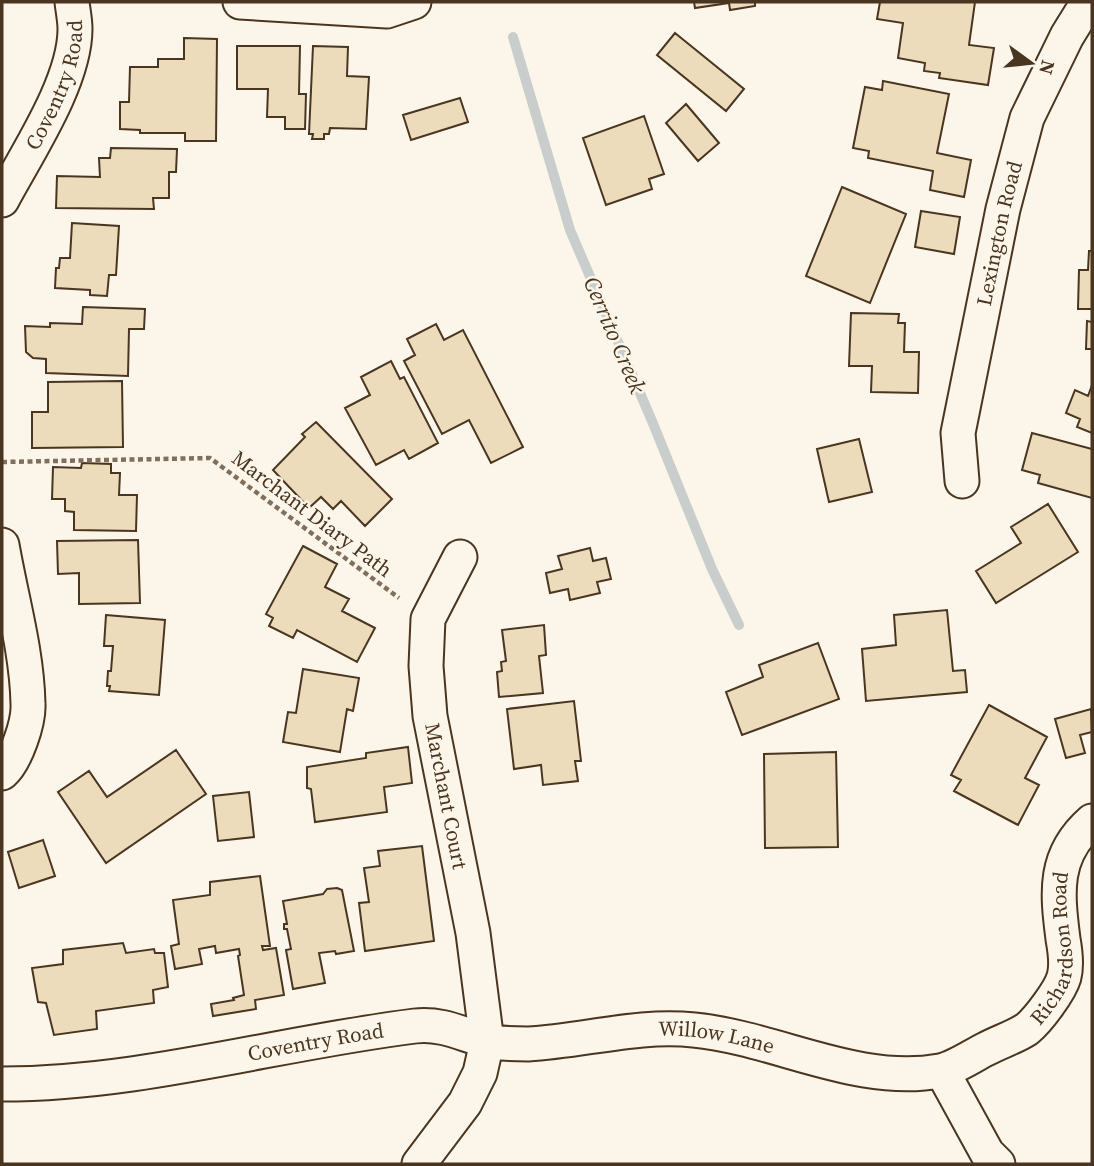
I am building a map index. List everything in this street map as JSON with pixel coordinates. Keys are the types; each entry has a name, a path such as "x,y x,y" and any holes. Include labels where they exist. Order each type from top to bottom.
{"street":[{"name":"Coventry Road","path":"2,200 58,95 71,60 75,30 72,2"},
{"path":"240,2 387,11 414,2"},
{"name":"Lexington Road","path":"962,481 958,433 1003,209 1027,118 1067,36 1087,2"},
{"path":"2,545 22,652 29,707 23,734 9,767 2,773"},
{"name":"Marchant Court","path":"460,557 428,619 426,666 430,716 473,933 487,1042"},
{"name":"Richardson Road","path":"942,1071 1027,1028 1050,1003 1064,977 1065,949 1058,896 1065,855 1092,821"},
{"name":"Coventry Road","path":"2,1084 51,1084 155,1070 420,1025 450,1028 487,1042"},
{"name":"Willow Lane","path":"487,1042 527,1044 642,1030 694,1030 749,1039 854,1069 942,1071"},
{"path":"419,1164 465,1103 480,1073 487,1042"},
{"path":"942,1071 987,1153 998,1164"}],"path":[{"name":"Marchant Diary Path","path":"2,462 210,458 428,619"}],"building":[{"path":"694,2 755,2 755,6 730,10 729,3 695,8"},
{"path":"880,2 975,2 969,45 994,48 988,85 939,78 940,73 924,71 925,63 898,58 903,23 877,19"},
{"path":"675,33 744,89 726,111 657,55"},
{"path":"184,38 217,39 216,141 185,141 185,133 140,133 140,130 120,129 120,102 129,102 130,67 158,67 158,59 184,59"},
{"path":"237,46 300,46 299,94 306,94 305,129 285,129 285,117 267,117 268,89 237,89"},
{"path":"313,46 348,47 347,76 369,77 366,129 330,128 329,134 324,134 324,139 312,139 313,134 309,134"},
{"path":"883,81 949,94 937,153 971,160 964,197 930,190 933,171 868,158 869,151 853,148 865,87 882,90"},
{"path":"460,98 468,122 411,140 403,115"},
{"path":"686,104 719,143 698,161 666,123"},
{"path":"644,116 664,174 649,179 652,189 606,205 583,138"},
{"path":"111,148 177,149 176,172 169,172 169,198 153,198 154,209 56,208 57,176 100,177 99,158 110,158"},
{"path":"842,187 906,214 870,303 806,276"},
{"path":"921,211 960,217 954,254 915,247"},
{"path":"72,223 119,226 116,275 109,275 107,296 90,295 90,290 55,288 56,268 59,268 60,258 70,258"},
{"path":"1089,251 1092,251 1092,309 1078,309 1079,270 1088,270"},
{"path":"83,307 145,309 144,329 129,329 128,376 46,373 46,359 33,358 26,352 25,326 50,327 50,323 82,324"},
{"path":"851,313 899,314 898,323 905,323 904,352 919,352 918,393 871,392 872,366 849,366"},
{"path":"1087,321 1092,322 1092,349 1086,349"},
{"path":"436,324 444,340 463,330 523,447 491,463 469,420 442,434 404,361 415,355 407,339"},
{"path":"391,361 400,379 404,377 438,443 409,459 404,450 376,465 345,408 370,395 361,377"},
{"path":"122,381 123,447 32,448 32,412 48,412 48,382"},
{"path":"1092,385 1092,433 1077,427 1080,419 1066,413 1075,390 1088,396"},
{"path":"316,422 392,499 365,526 341,501 333,509 321,497 309,508 273,470 305,437 302,434"},
{"path":"1032,433 1092,449 1092,498 1038,483 1040,475 1022,470"},
{"path":"859,439 872,492 829,502 817,449"},
{"path":"82,463 111,464 111,473 120,473 119,495 137,495 136,531 74,530 74,512 65,511 65,499 52,499 53,467 81,468"},
{"path":"1048,504 1078,552 996,603 976,571 1021,543 1011,527"},
{"path":"138,540 140,603 79,604 79,573 58,574 57,541"},
{"path":"303,546 337,564 325,587 349,599 342,611 375,628 357,662 297,630 293,638 269,626 273,618 266,614"},
{"path":"590,548 593,561 606,558 611,579 597,582 600,593 570,600 568,589 550,593 546,573 562,569 558,556"},
{"path":"947,610 953,671 965,670 967,692 866,701 862,649 896,645 894,615"},
{"path":"106,615 165,620 159,695 109,691 108,671 111,671 113,646 104,646"},
{"path":"544,625 546,655 539,656 543,693 499,697 497,672 502,671 501,662 506,661 502,630"},
{"path":"818,643 839,699 742,735 726,692 763,677 759,665"},
{"path":"303,669 359,678 353,711 347,709 340,752 283,742 288,712 296,713"},
{"path":"574,701 581,761 575,761 578,781 543,785 541,765 514,769 507,709"},
{"path":"989,705 1047,737 1025,778 1039,785 1018,825 954,791 961,780 951,775"},
{"path":"1091,709 1092,732 1080,735 1085,753 1066,758 1055,719"},
{"path":"408,747 412,783 384,787 387,812 315,822 311,789 307,788 307,767 366,758 366,753"},
{"path":"176,750 206,794 106,863 58,792 89,771 107,797"},
{"path":"836,752 838,847 765,848 764,754"},
{"path":"249,792 254,837 218,841 213,796"},
{"path":"43,840 55,876 19,888 8,852"},
{"path":"422,846 434,941 365,951 359,903 369,902 364,868 380,866 378,851"},
{"path":"260,876 270,946 262,946 263,950 276,948 284,995 255,1000 256,1009 213,1016 211,1004 234,1000 233,998 244,995 239,949 216,953 215,946 199,949 202,964 175,969 171,946 179,944 173,900 210,895 210,882"},
{"path":"327,889 342,890 354,951 319,953 325,983 293,989 286,950 291,949 287,929 284,929 284,924 287,924 283,901 323,894"},
{"path":"123,943 126,953 154,949 155,953 164,953 168,987 153,990 154,1003 96,1011 97,1029 54,1035 46,1003 38,1002 32,968 63,964 63,950"}],"waterway":[{"name":"Cerrito Creek","path":"513,37 570,230 712,569 739,625"}]}
